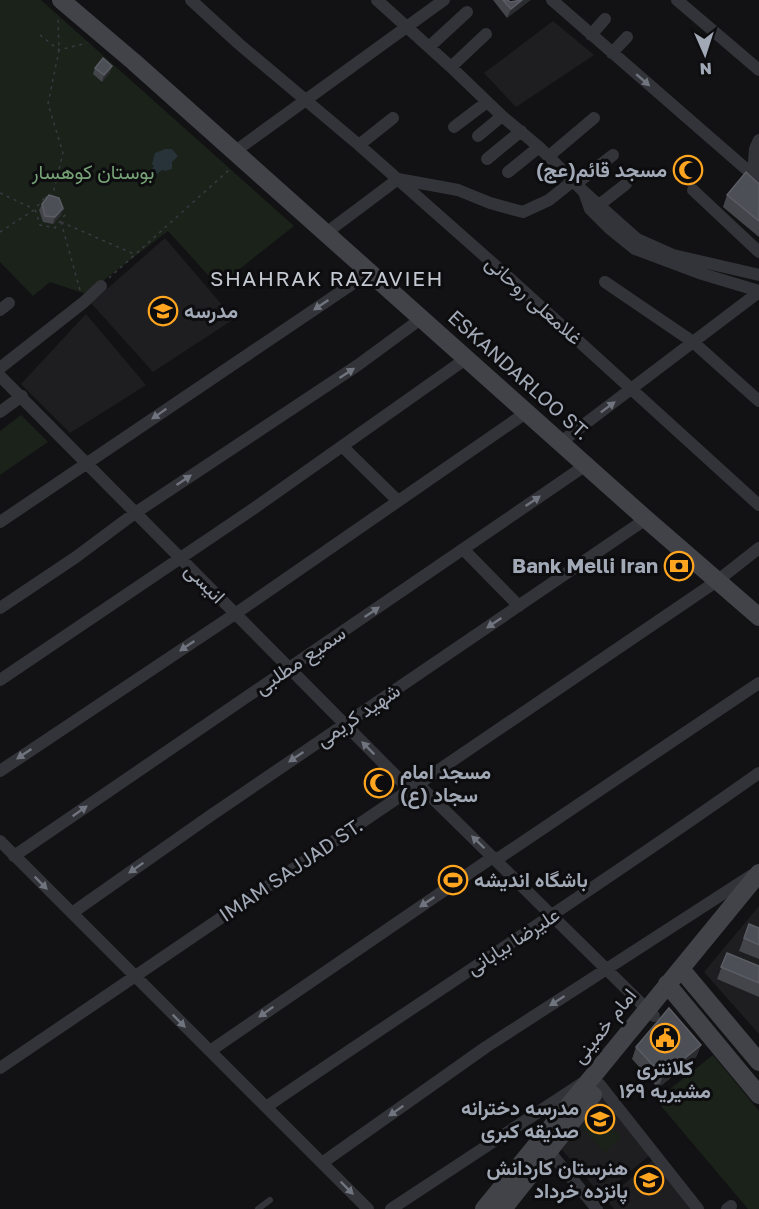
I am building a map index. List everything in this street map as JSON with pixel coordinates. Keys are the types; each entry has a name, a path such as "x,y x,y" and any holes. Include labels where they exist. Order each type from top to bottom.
{"main road":[{"name":"ESKANDARLOO ST.","path":"59,5 105,38 646,519 759,616"},
{"name":"امام خمینی","path":"685,973 759,871"},
{"name":"امام خمینی","path":"491,1208 545,1145 670,989 759,891"},
{"path":"685,973 759,1062"},
{"path":"670,989 759,1095"}],"street":[{"name":"غلامعلی روحانی","path":"191,0 238,44 398,179 759,505"},
{"path":"377,0 502,116 544,151 637,239 673,255 759,275"},
{"path":"238,155 305,100 444,0"},
{"path":"552,0 756,180"},
{"path":"676,0 759,70"},
{"path":"429,47 467,12"},
{"path":"591,35 605,19"},
{"path":"451,67 486,34"},
{"path":"612,54 627,37"},
{"path":"454,127 487,102"},
{"path":"477,136 502,116"},
{"path":"359,145 393,118"},
{"path":"508,172 594,118"},
{"path":"487,159 521,130"},
{"path":"756,180 755,149 759,140"},
{"path":"326,233 398,179 458,190 490,203 523,212 578,185 613,155"},
{"path":"599,205 626,184"},
{"path":"578,185 590,209 609,228 636,249 758,295"},
{"path":"693,190 759,252"},
{"path":"0,522 370,272"},
{"path":"605,282 693,342 759,401"},
{"path":"0,368 101,286"},
{"path":"561,442 758,295"},
{"path":"0,608 76,557 135,513 358,366 422,318"},
{"path":"0,680 343,447 466,358"},
{"name":"انیسی","path":"0,376 345,724 494,859 651,1012"},
{"path":"0,412 22,396"},
{"path":"0,771 235,614 527,412"},
{"path":"343,447 398,501"},
{"name":"سمیع مطلبی","path":"14,856 586,465"},
{"name":"شهید کریمی","path":"72,913 646,519"},
{"name":"IMAM SAJJAD ST.","path":"0,1068 717,581 759,548"},
{"path":"463,549 519,606"},
{"path":"210,1051 759,683"},
{"name":"علیرضا بیابانی","path":"266,1107 411,1008 553,916 759,773"},
{"path":"0,842 368,1209"},
{"path":"322,1163 486,1047 759,871"},
{"path":"391,1209 595,1082 698,1209"},
{"path":"545,1145 597,1209"}],"lane":[{"path":"258,1209 270,1200"}],"path":[{"path":"51,199 63,153 48,104 59,50 59,5"},
{"path":"40,35 59,50"},
{"path":"59,50 105,38"},
{"path":"101,286 238,155"},
{"path":"0,193 35,209 40,225 55,228 66,215 60,201 45,197 35,209 0,232"},
{"path":"60,221 134,254"},
{"path":"60,221 84,302"}],"shaded area":[{"path":"553,21 594,55 516,107 484,73"},
{"path":"172,149 178,156 172,162 172,169 162,170 157,174 152,169 155,153"},
{"name":"مدرسه","path":"165,238 234,319 153,372 91,303"},
{"path":"86,314 146,385 70,433 21,384"},
{"path":"759,906 759,1034 704,972"},
{"name":"مدرسه دخترانه صدیقه کبری","path":"602,1093 649,1156 601,1195 557,1144"},
{"name":"هنرستان کاردانش پانزده خرداد","path":"653,1160 693,1209 614,1209 606,1199"}],"green space":[{"name":"بوستان کوهسار","path":"0,0 41,0 294,226 218,286 168,231 86,294 50,282 33,296 0,262"},
{"path":"21,415 48,442 0,475 0,431"},
{"path":"713,1055 759,1111 759,1209 748,1209 656,1100"},
{"path":"598,1112 621,1138 605,1153 582,1127"}],"building":[{"path":"503,0 510,2 522,0 511,9"},
{"path":"103,58 112,66 104,75 95,68"},
{"path":"746,172 759,184 759,221 727,195"},
{"path":"49,195 59,198 63,208 55,217 45,216 42,204"},
{"path":"749,924 759,928 759,945 744,938"},
{"path":"727,953 759,966 759,983 721,967"},
{"name":"کلانتری ۱۶۹ مشیریه","path":"669,1008 701,1045 663,1076 636,1047"}],"place":[{"name":"مسجد قائم(عج)","path":"688,170"},
{"name":"مدرسه","path":"163,311"},
{"name":"Bank Melli Iran","path":"679,566"},
{"name":"مسجد امام سجاد (ع)","path":"379,783"},
{"name":"باشگاه اندیشه","path":"453,880"},
{"name":"کلانتری ۱۶۹ مشیریه","path":"665,1038"},
{"name":"مدرسه دخترانه صدیقه کبری","path":"600,1119"},
{"name":"هنرستان کاردانش پانزده خرداد","path":"649,1180"}],"district":[{"name":"SHAHRAK RAZAVIEH","path":"327,279"}]}
